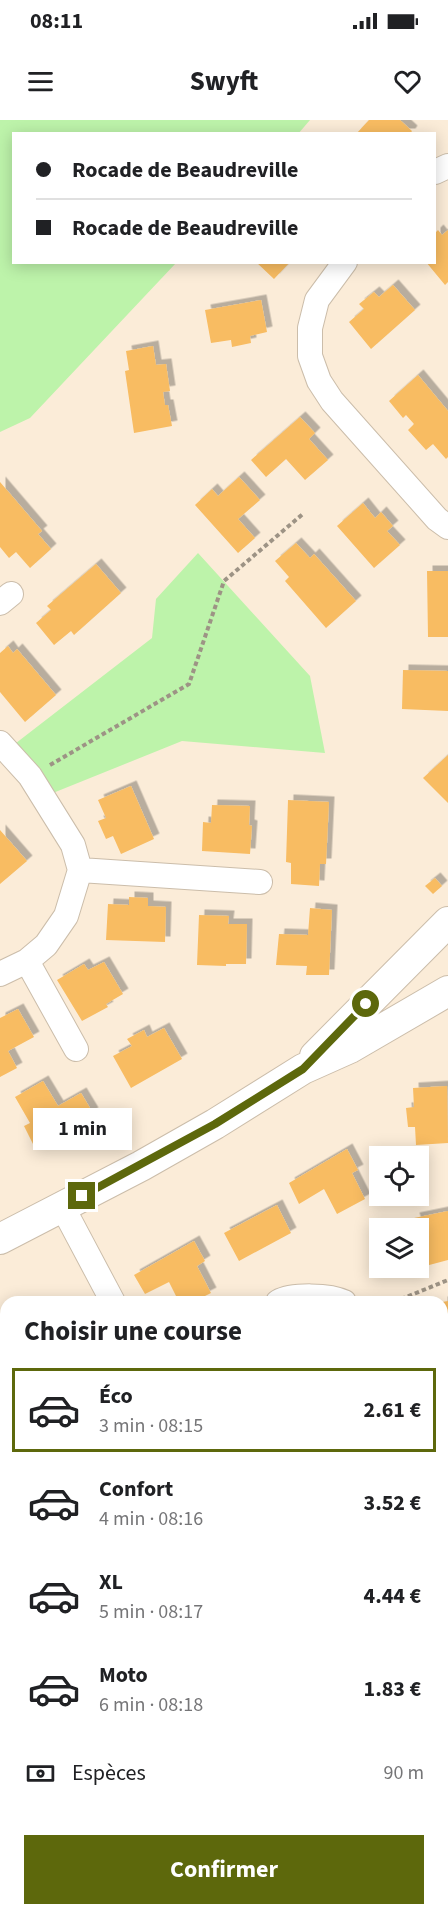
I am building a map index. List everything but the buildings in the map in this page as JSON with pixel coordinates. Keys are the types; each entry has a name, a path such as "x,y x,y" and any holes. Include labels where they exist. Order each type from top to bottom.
{"street":[{"path":"344,264 317,300 310,328 309,356 319,381 332,400 437,519 448,527"},
{"path":"0,743 30,776 73,845 80,870 66,916 46,945 27,961 0,974"},
{"path":"80,870 260,882"},
{"path":"303,1069 448,922"},
{"path":"27,961 76,1049"},
{"path":"0,1239 141,1166 215,1124 303,1069 350,1048 448,991"},
{"path":"62,1206 110,1296"}],"path":[{"path":"30,776 189,684 224,581 304,513"},
{"path":"409,1296 448,1280"}],"green space":[{"path":"0,120 310,120 300,132 12,132 12,264 175,264 30,418 0,432"},
{"path":"198,553 310,676 325,753 182,741 43,797 7,750 152,638 156,599"}],"route":[{"path":"82,1196 215,1124 303,1069 366,1004"}]}
